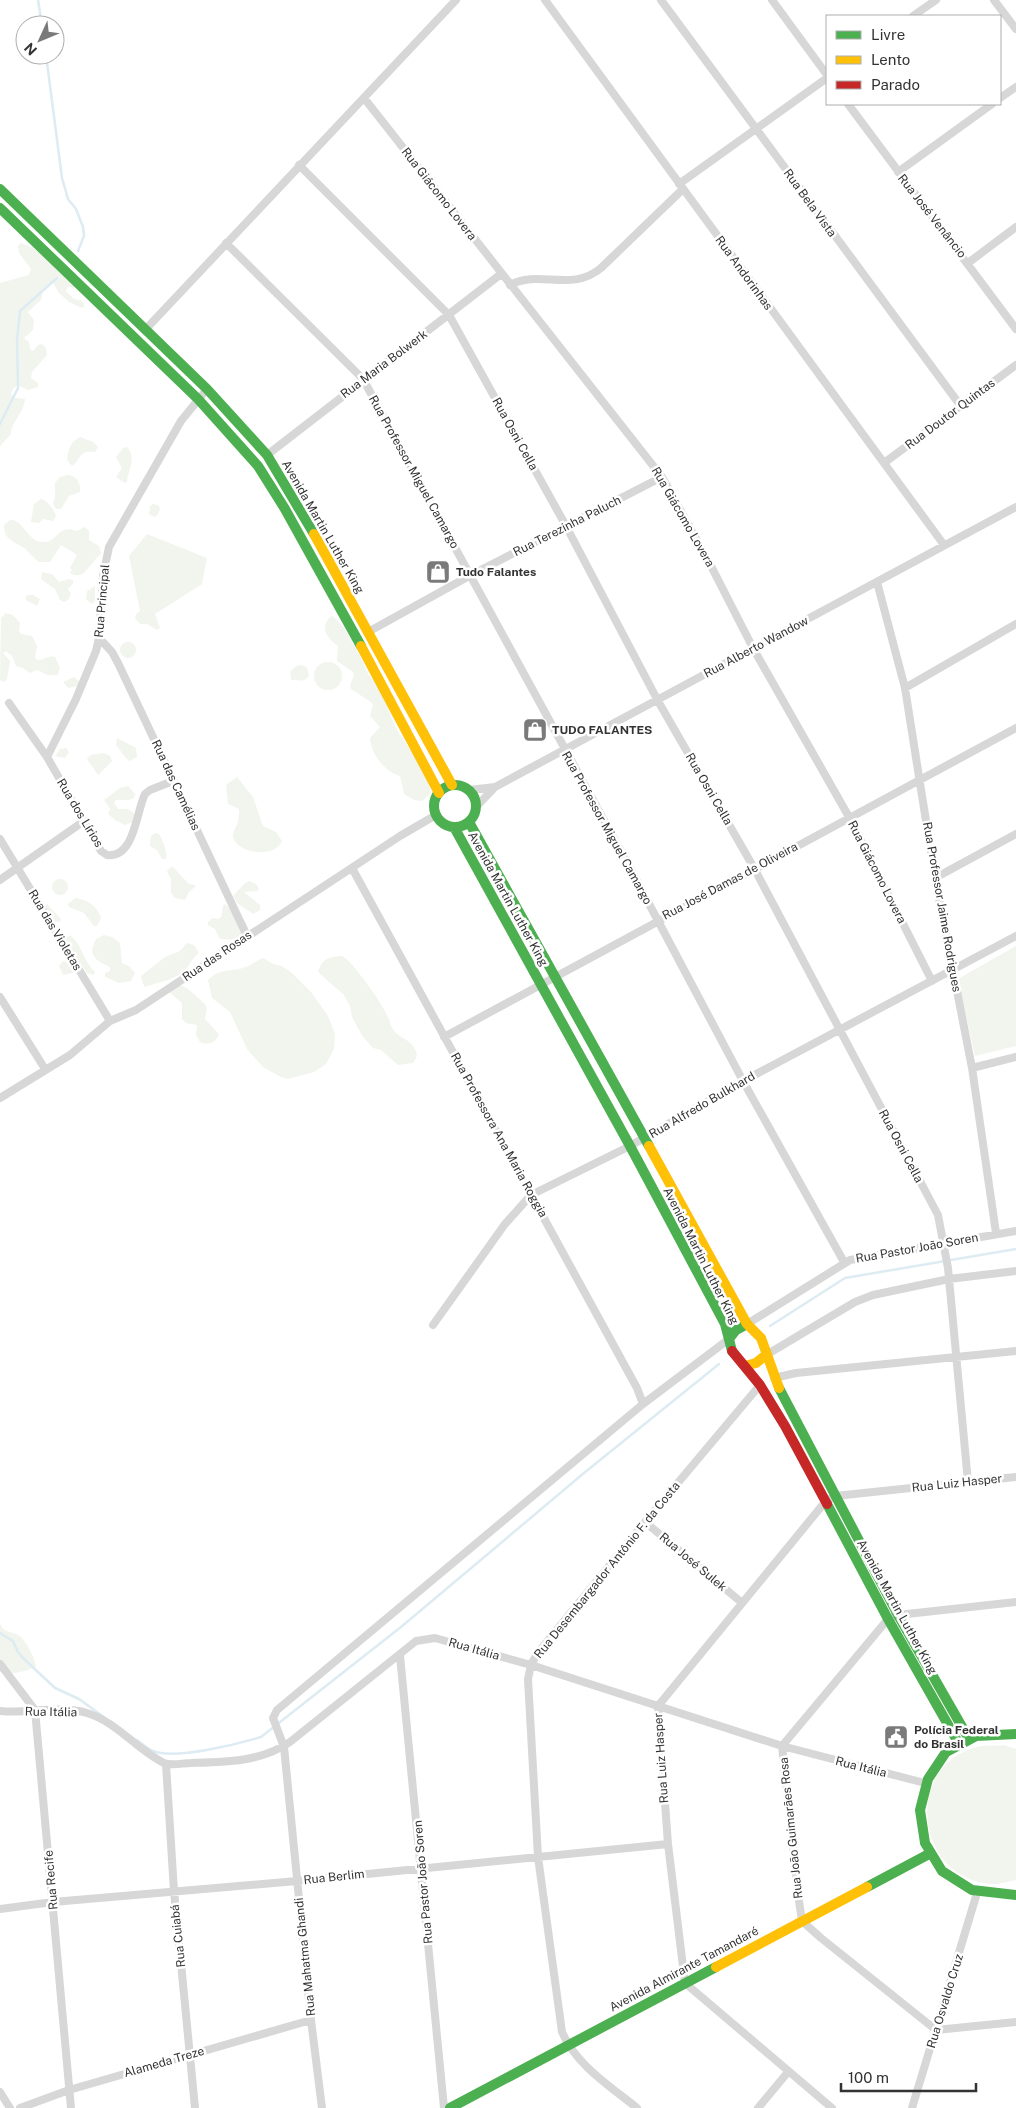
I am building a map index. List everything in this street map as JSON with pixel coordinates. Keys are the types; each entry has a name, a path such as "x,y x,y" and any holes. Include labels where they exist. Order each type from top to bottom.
{"main road":[{"name":"Avenida Martin Luther King","path":"0,189 207,388 266,454 297,503 452,785"},
{"name":"Avenida Martin Luther King","path":"0,208 198,398 258,466 285,509 401,719 438,793"},
{"path":"285,509 297,503"},
{"path":"452,785 461,786 469,790 475,798 476,807 473,818 459,827 454,827 440,821 436,815 435,800 438,793 452,785"},
{"name":"Avenida Martin Luther King","path":"469,822 747,1324 761,1338 774,1378 835,1496 898,1614 969,1738"},
{"name":"Avenida Martin Luther King","path":"454,827 630,1146 725,1324 733,1354 760,1385 785,1426 888,1619 959,1744"},
{"path":"683,1245 698,1237"},
{"path":"729,1339 736,1330 747,1324"},
{"path":"745,1366 756,1363 766,1355"},
{"path":"785,1426 796,1420"},
{"path":"1016,1734 987,1733 969,1738 945,1754 934,1767 925,1783 919,1806 921,1831 929,1854 941,1870 958,1884 977,1893 996,1896 1016,1895"},
{"name":"Avenida Almirante Tamandaré","path":"450,2108 929,1854"}],"street":[{"path":"145,330 456,0"},
{"name":"Rua Andorinhas","path":"545,0 944,545"},
{"name":"Rua Bela Vista","path":"661,0 960,405"},
{"path":"772,0 826,76"},
{"path":"914,15 936,0"},
{"path":"994,0 1016,29"},
{"path":"510,285 524,280 576,280 590,276 601,268 681,186 826,78"},
{"path":"1001,97 1016,87"},
{"name":"Rua Giácomo Lovera","path":"364,98 662,477 710,564 753,648 849,817 932,981"},
{"name":"Rua José Venâncio","path":"849,105 1016,329"},
{"path":"898,172 991,105"},
{"name":"Rua Osni Cella","path":"299,165 449,315 566,526 658,701 754,868 938,1215 948,1268 968,1482"},
{"path":"968,263 1016,227"},
{"name":"Rua Professor Miguel Camargo","path":"226,242 363,379 630,868 656,921 743,1081 844,1262"},
{"name":"Rua Maria Bolwerk","path":"266,454 502,274"},
{"name":"Rua Doutor Quintas","path":"884,463 1016,365"},
{"name":"Rua Principal","path":"47,757 76,699 99,638 103,576 109,547 181,420 207,388"},
{"name":"Rua Terezinha Paluch","path":"368,632 471,575 662,477"},
{"name":"Rua Alberto Wandow","path":"476,807 495,787 1016,507"},
{"name":"Rua Professor Jaime Rodrigues","path":"877,582 905,688 935,878 972,1068 996,1234"},
{"path":"905,688 1016,624"},
{"name":"Rua das Camélias","path":"99,638 112,652 118,663 248,936"},
{"name":"Rua dos Lírios","path":"9,703 47,757 101,850 107,855 117,854 132,839 145,794 150,790 173,781"},
{"name":"Rua José Damas de Oliveira","path":"444,1037 1016,728"},
{"name":"Rua Alberto Wandow","path":"469,790 495,787"},
{"name":"Rua das Rosas","path":"0,1098 78,1049 110,1021 136,1010 436,815"},
{"path":"0,880 84,821"},
{"path":"935,878 1016,834"},
{"name":"Rua das Violetas","path":"0,839 110,1021"},
{"name":"Rua Professora Ana Maria Roggia","path":"352,868 637,1388 643,1404"},
{"name":"Rua Alfredo Bulkhard","path":"433,1325 505,1224 531,1195 630,1146 743,1081 1016,936"},
{"path":"0,997 45,1069"},
{"path":"972,1068 1016,1057"},
{"name":"Rua Pastor João Soren","path":"747,1324 844,1262 945,1246 1016,1230"},
{"path":"766,1355 854,1302 872,1295 949,1279 1016,1271"},
{"path":"643,1404 729,1339"},
{"path":"774,1378 796,1373 1016,1351"},
{"name":"Rua Desembargador Antônio F. da Costa","path":"637,2108 584,2064 568,2045 562,2032 538,1857 528,1679 531,1665 537,1654 644,1522 760,1385"},
{"name":"Rua Mahatma Ghandi","path":"322,2108 311,2020 284,1747 273,1718 277,1710 643,1404"},
{"name":"Rua Luiz Hasper","path":"685,1983 668,1844 658,1706 741,1602 825,1502 835,1496 1016,1477"},
{"name":"Rua José Sulek","path":"644,1522 741,1602"},
{"name":"Rua João Guimarães Rosa","path":"802,1921 798,1901 782,1746 888,1619 898,1614 1016,1602"},
{"name":"Rua Itália","path":"0,1711 66,1710 87,1713 108,1723 166,1764 234,1762 250,1759 284,1747 400,1656 416,1641 435,1638 531,1665 782,1746 925,1783"},
{"name":"Rua Pastor João Soren","path":"400,1656 444,2108"},
{"path":"0,1664 35,1710"},
{"name":"Rua Recife","path":"35,1710 71,2108"},
{"name":"Rua Cuiabá","path":"166,1764 174,1891 195,2108"},
{"name":"Rua Berlim","path":"0,1910 53,1902 297,1881 668,1844"},
{"name":"Rua Osvaldo Cruz","path":"912,2108 977,1893"},
{"path":"802,1921 936,2030 1016,2022"},
{"path":"685,1983 832,2108"},
{"name":"Alameda Treze","path":"20,2108 69,2090 311,2020"},
{"path":"758,2108 788,2072"},
{"path":"0,2092 10,2108"}],"shaded area":[{"path":"21,243 37,251 58,268 77,287 68,287 66,291 74,299 82,301 85,306 82,308 69,302 59,293 53,283 49,283 43,291 41,300 28,312 34,320 33,330 24,338 29,342 30,349 33,351 38,345 42,344 46,348 47,355 32,372 31,378 38,383 38,387 28,390 18,385 13,389 11,394 16,398 25,399 24,405 11,434 0,446 0,283 29,275 31,269 19,253 18,246"},
{"path":"80,437 93,442 98,447 95,452 83,454 72,466 67,460 69,449"},
{"path":"127,447 132,459 127,482 125,483 116,477 122,468 116,457 123,448"},
{"path":"68,475 78,480 80,492 69,496 61,509 56,509 53,504 55,483 60,477"},
{"path":"41,499 50,505 56,516 53,521 43,519 39,523 31,522 34,504"},
{"path":"153,504 158,505 160,508 158,515 154,517 149,514 150,506"},
{"path":"10,520 18,523 32,538 41,542 51,540 61,531 70,529 77,531 85,527 89,531 89,540 99,546 101,553 84,573 74,575 70,573 72,570 70,568 77,555 61,545 50,562 39,562 24,548 7,537 4,525"},
{"path":"147,534 207,558 202,584 155,614 160,628 157,630 147,624 140,624 135,618 136,614 140,611 129,556"},
{"path":"42,572 52,574 59,582 69,579 73,580 68,589 71,594 68,600 64,602 60,600 55,589 41,579"},
{"path":"95,586 95,601 92,604 86,599 87,591"},
{"path":"29,595 40,599 37,606 26,600 26,596"},
{"path":"6,613 13,615 20,623 19,631 21,634 32,636 37,646 35,657 37,660 55,657 60,668 58,675 48,675 37,670 30,673 16,666 12,656 6,651 3,653 10,661 7,679 4,682 0,680 1,618"},
{"path":"331,616 340,624 351,640 367,672 378,685 396,728 425,774 431,793 422,801 414,800 404,794 400,776 389,771 380,762 373,750 370,738 380,727 370,716 373,705 371,702 351,689 353,672 337,661 338,646 331,640 325,629 327,620"},
{"path":"125,642 131,642 136,647 134,656 125,658 120,653 120,647"},
{"path":"328,662 338,666 342,676 338,686 328,690 318,686 314,676 318,666"},
{"path":"302,665 307,668 309,676 303,681 291,680 290,672 296,666"},
{"path":"74,677 80,682 78,686 68,688 63,682"},
{"path":"117,738 136,748 137,757 130,761 126,758 116,745"},
{"path":"66,748 69,752 65,758 55,756 60,749"},
{"path":"104,753 110,756 112,761 98,775 87,759 91,755"},
{"path":"237,777 253,797 263,826 276,832 282,841 273,850 266,852 251,851 238,845 234,840 233,833 238,821 239,809 228,804 226,785"},
{"path":"128,786 135,794 134,798 116,800 114,803 118,809 128,809 135,814 135,821 125,825 108,814 110,809 104,800 120,788"},
{"path":"155,833 159,834 164,843 166,859 162,859 157,850 150,846 151,836"},
{"path":"172,866 188,883 196,886 189,892 185,900 175,898 171,893 171,879 167,871"},
{"path":"60,879 66,881 68,887 66,893 60,895 54,893 52,887 54,881"},
{"path":"249,881 256,884 259,889 257,891 244,892 260,905 260,910 253,914 237,903 233,896"},
{"path":"75,898 88,902 95,907 101,918 97,926 94,926 84,913 69,907 68,904"},
{"path":"47,904 61,919 60,922 52,921 45,907"},
{"path":"225,904 246,923 248,928 246,932 239,937 220,939 215,929 208,925 208,922 213,918 218,919 221,917"},
{"path":"70,935 95,972 94,975 87,973 74,954 66,955 60,951 65,939"},
{"path":"104,935 112,937 120,943 122,963 129,966 135,973 131,981 119,983 105,977 105,973 110,971 110,967 96,959 92,949 96,939"},
{"path":"187,943 194,945 198,954 186,969 172,978 145,987 141,976 165,957 180,951"},
{"path":"1016,946 1016,1046 975,1056 958,979"},
{"path":"342,956 360,974 374,993 389,1018 391,1027 413,1046 417,1056 413,1063 398,1065 381,1050 373,1048 363,1037 352,1017 350,1006 344,995 318,971 327,959"},
{"path":"263,958 273,964 282,966 292,973 311,992 328,1016 335,1034 334,1049 326,1064 314,1072 288,1079 263,1067 247,1049 230,1012 212,998 208,980 212,976 221,972 241,969"},
{"path":"63,961 72,964 76,972 63,975 59,966"},
{"path":"178,984 187,988 205,1004 207,1008 205,1019 219,1034 214,1041 206,1044 200,1042 196,1035 197,1025 186,1023 182,1019 182,1003 169,992"},
{"path":"0,1623 3,1629 22,1638 32,1654 36,1666 18,1672 0,1672"},
{"path":"1004,1745 1016,1749 1016,1880 997,1884 969,1879 948,1865 934,1844 928,1821 929,1796 938,1774 956,1756 982,1746"}],"waterway":[{"path":"38,0 40,15"},
{"path":"47,65 62,178 68,199 76,209 83,227 84,236 78,251"},
{"path":"0,424 18,388 17,340 20,311 57,278"},
{"path":"770,1326 845,1278 1016,1249"},
{"path":"137,1740 153,1751 176,1754 207,1750 261,1737 401,1627 584,1473 719,1364"},
{"path":"0,1633 13,1641 23,1658 55,1688 79,1699 104,1717"}],"traffic: fast":[{"path":"0,189 207,389 267,455 314,534"},
{"path":"0,208 198,399 258,466 285,509 361,646"},
{"path":"451,785 459,785 470,791 476,806 470,821 459,827 451,827 440,821 434,810 434,802 440,791 451,785"},
{"path":"469,822 649,1146"},
{"path":"454,827 630,1146 725,1324 732,1351"},
{"path":"729,1339 736,1330 747,1324"},
{"path":"779,1388 898,1615 969,1739"},
{"path":"827,1504 888,1619 959,1744"},
{"path":"1016,1734 976,1736 946,1752 928,1779 920,1810 925,1843 942,1871 972,1890 1016,1895"},
{"path":"867,1887 929,1854"},
{"path":"450,2108 716,1967"}],"traffic: slow":[{"path":"314,534 452,785"},
{"path":"361,646 439,793"},
{"path":"649,1146 747,1324 761,1338 779,1388"},
{"path":"745,1366 756,1363 766,1355"},
{"path":"716,1967 867,1887"}],"traffic: jam":[{"path":"732,1351 760,1385 785,1426 827,1504"}],"place":[{"name":"Tudo Falantes","path":"438,572"},
{"name":"TUDO FALANTES","path":"535,730"},
{"name":"Polícia Federal do Brasil","path":"896,1737"}]}
